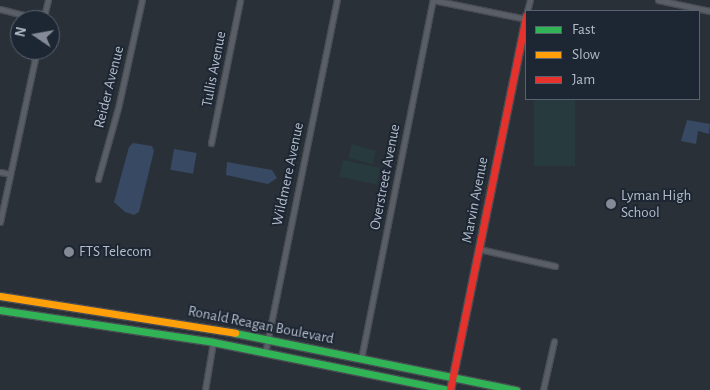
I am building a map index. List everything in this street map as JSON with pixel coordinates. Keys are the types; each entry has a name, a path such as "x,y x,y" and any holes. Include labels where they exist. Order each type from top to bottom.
{"main road":[{"name":"Marvin Avenue","path":"449,390 525,22"},
{"name":"Ronald Reagan Boulevard","path":"0,296 144,317 516,390"},
{"name":"Ronald Reagan Boulevard","path":"0,310 212,342 449,390"}],"street":[{"name":"Reider Avenue","path":"98,179 118,108 142,0"},
{"name":"Tullis Avenue","path":"211,143 240,0"},
{"name":"Wildmere Avenue","path":"265,353 337,0"},
{"path":"433,0 525,17"},
{"name":"Overstreet Avenue","path":"361,359 433,0"},
{"path":"658,0 710,11"},
{"path":"0,222 35,60"},
{"path":"0,172 10,174"},
{"path":"479,249 555,266"},
{"path":"205,390 212,342"},
{"path":"543,390 554,342"}],"green space":[{"path":"534,100 575,100 575,166 534,166"},
{"path":"352,144 376,151 372,164 348,157"},
{"path":"343,160 380,168 377,185 339,177"}],"water":[{"path":"687,120 710,124 709,134 698,131 696,144 681,141"},
{"path":"133,143 152,146 154,151 139,212 134,215 125,212 114,202 129,147"},
{"path":"174,149 197,153 193,174 170,170"},
{"path":"227,162 272,170 277,178 268,184 226,175"}],"traffic: fast":[{"path":"0,310 213,342 448,390"},
{"path":"235,333 516,390"}],"traffic: slow":[{"path":"0,296 235,333"}],"traffic: jam":[{"path":"450,390 525,21"}],"place":[{"name":"Lyman High School","path":"611,204"},
{"name":"FTS Telecom","path":"69,252"}]}
